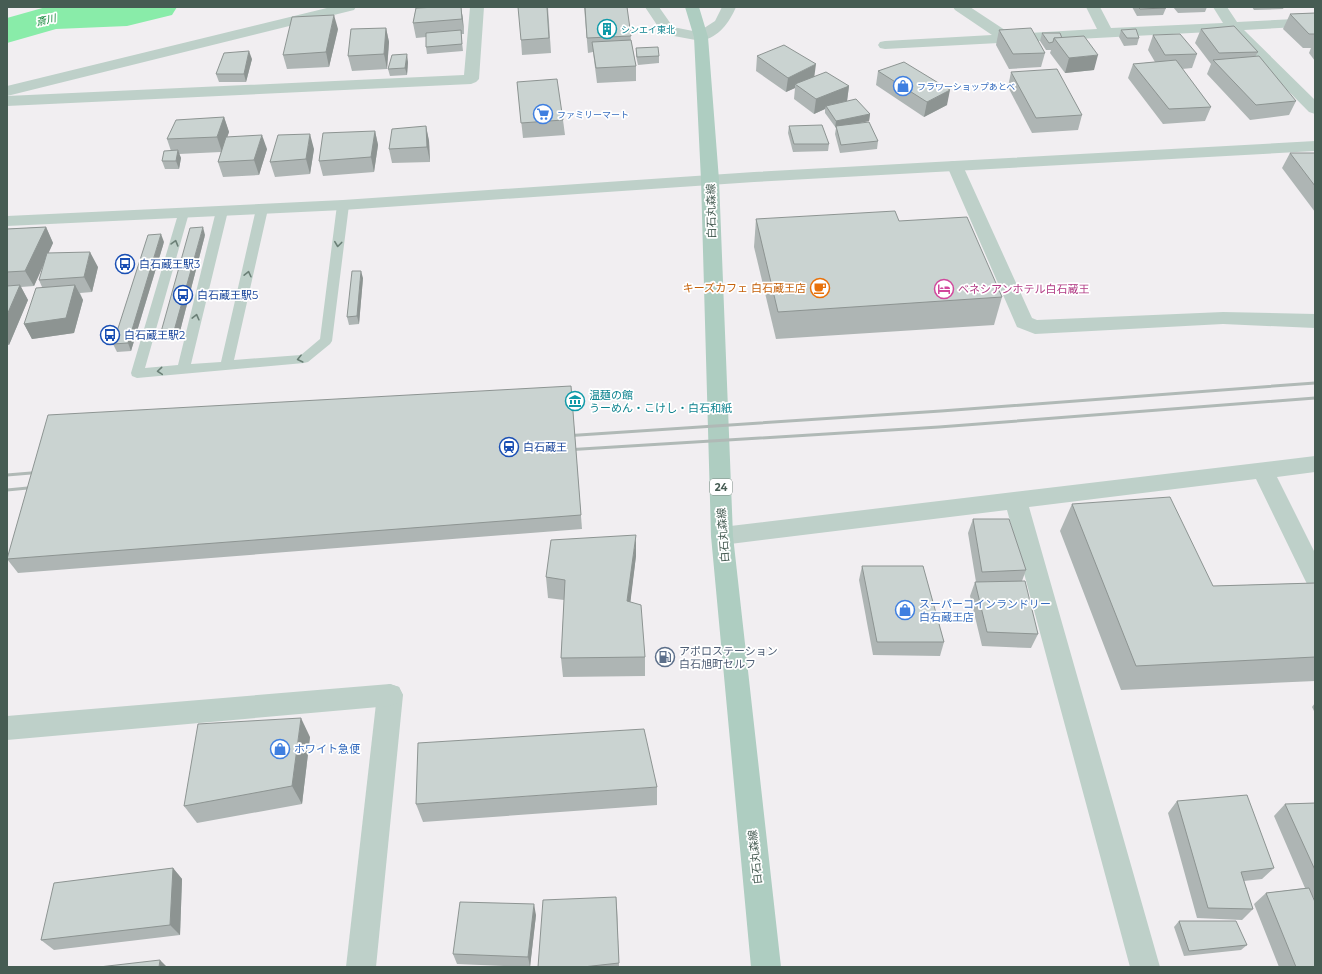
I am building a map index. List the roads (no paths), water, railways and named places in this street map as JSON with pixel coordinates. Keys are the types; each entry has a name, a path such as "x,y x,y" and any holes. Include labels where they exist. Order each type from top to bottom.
{"main road":[{"name":"白石丸森線","path":"692,7 701,37 710,180 722,536 766,967"}],"street":[{"path":"7,91 349,7"},
{"path":"7,101 471,79 477,7"},
{"path":"652,7 668,31 701,37 721,23 729,7"},
{"path":"960,7 1007,38"},
{"path":"1094,7 1106,33"},
{"path":"1220,7 1233,27 1315,109"},
{"path":"885,45 1315,22"},
{"path":"7,221 343,205 710,180 1315,146"},
{"path":"955,166 1024,322 1029,325 1035,327 1223,318 1315,321"},
{"path":"722,536 1315,464"},
{"path":"1263,471 1315,577"},
{"path":"1016,501 1145,967"},
{"path":"7,728 390,695 361,967"}],"lane":[{"path":"183,213 137,373 304,360 326,341 343,205"},
{"path":"226,366 262,209"},
{"path":"183,369 222,211"}],"waterway":[{"name":"斎川","path":"7,31 53,17 127,14 158,7"}],"railway":[{"path":"564,436 941,411 1315,383"},
{"path":"565,450 939,427 1315,398"},
{"path":"7,475 43,472"},
{"path":"7,490 38,487"}],"place":[{"name":"シンエイ東北","path":"607,29"},
{"name":"フラワーショップあとべ","path":"903,86"},
{"name":"ファミリーマート","path":"543,114"},
{"name":"白石蔵王駅3","path":"125,264"},
{"name":"キーズカフェ 白石蔵王店","path":"820,288"},
{"name":"ベネシアンホテル白石蔵王","path":"944,289"},
{"name":"白石蔵王駅5","path":"183,295"},
{"name":"白石蔵王駅2","path":"110,335"},
{"name":"温麺の館 うーめん・こけし・白石和紙","path":"575,401"},
{"name":"白石蔵王","path":"509,447"},
{"name":"スーパーコインランドリー 白石蔵王店","path":"905,610"},
{"name":"アポロステーション 白石旭町セルフ","path":"665,657"},
{"name":"ホワイト急便","path":"280,749"}]}
